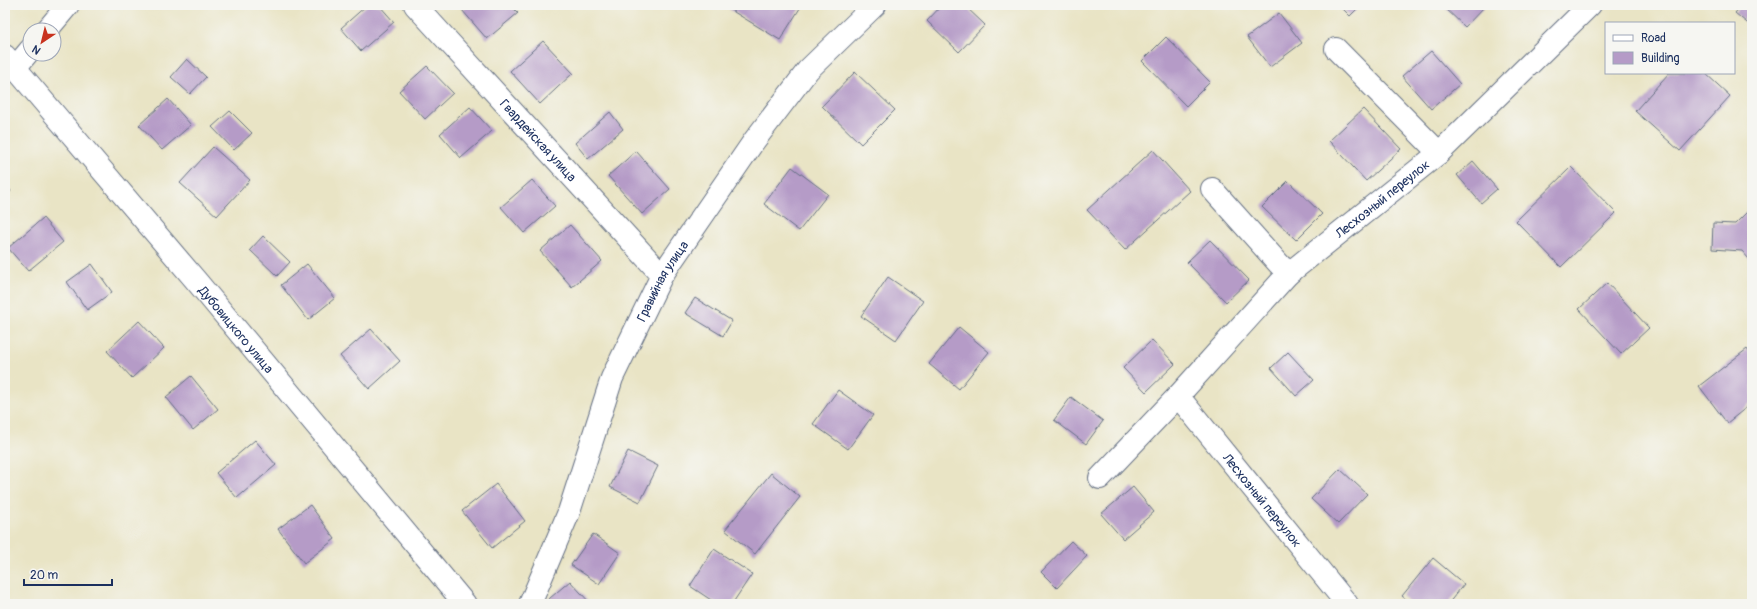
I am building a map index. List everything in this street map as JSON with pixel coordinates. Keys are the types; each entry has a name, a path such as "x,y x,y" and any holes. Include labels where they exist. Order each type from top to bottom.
{"street":[{"path":"54,22 68,5"},
{"name":"Гвардейская улица","path":"415,5 662,275"},
{"name":"Гравийная улица","path":"530,604 569,512 612,378 662,275 754,141 808,70 875,5"},
{"name":"Лесхозный переулок","path":"1100,478 1178,396 1288,274 1438,154 1590,5"},
{"path":"1336,49 1438,154"},
{"path":"10,62 22,55"},
{"name":"Дубовицкого улица","path":"10,62 198,283 465,604"},
{"path":"1212,189 1288,274"},
{"name":"Лесхозный переулок","path":"1178,396 1348,604"}],"building":[{"path":"367,5 379,5 394,22 361,51 341,28"},
{"path":"468,5 510,5 518,13 487,39 462,10"},
{"path":"731,5 802,5 780,40 729,9"},
{"path":"942,5 964,5 985,25 959,52 927,21"},
{"path":"1339,5 1361,5 1350,16"},
{"path":"1442,5 1486,5 1465,27"},
{"path":"1742,5 1752,5 1752,27 1735,13"},
{"path":"1279,13 1302,43 1270,67 1247,37"},
{"path":"1166,37 1210,82 1186,106 1142,61"},
{"path":"543,41 573,73 540,104 510,71"},
{"path":"1431,51 1460,84 1431,109 1402,76"},
{"path":"187,59 206,77 190,94 171,77"},
{"path":"427,66 453,93 425,119 399,91"},
{"path":"855,72 895,110 861,144 822,106"},
{"path":"1668,74 1706,74 1730,96 1680,151 1635,111"},
{"path":"168,99 191,125 162,150 139,125"},
{"path":"470,107 492,131 461,158 440,134"},
{"path":"1363,109 1401,149 1366,181 1329,141"},
{"path":"230,111 252,133 234,150 212,127"},
{"path":"610,112 623,129 588,159 575,143"},
{"path":"213,147 250,180 217,216 180,183"},
{"path":"1153,150 1190,191 1125,250 1087,210"},
{"path":"636,151 670,189 642,214 608,176"},
{"path":"1473,161 1497,189 1481,203 1457,175"},
{"path":"792,167 828,194 799,231 764,204"},
{"path":"1571,167 1616,213 1561,267 1516,221"},
{"path":"532,180 555,206 524,233 501,207"},
{"path":"1288,181 1322,214 1296,240 1262,207"},
{"path":"5,185 11,191 5,196"},
{"path":"1752,207 1752,256 1749,259 1742,251 1712,249 1713,223 1735,224"},
{"path":"43,218 63,242 28,271 8,248"},
{"path":"570,225 602,261 572,287 540,251"},
{"path":"263,236 290,262 277,276 250,250"},
{"path":"1210,240 1249,280 1226,302 1187,262"},
{"path":"92,264 112,292 87,310 67,282"},
{"path":"307,264 335,298 308,320 281,285"},
{"path":"888,277 923,301 896,340 861,316"},
{"path":"1607,283 1649,328 1621,354 1579,309"},
{"path":"695,298 732,321 723,336 685,313"},
{"path":"139,321 164,348 132,378 107,351"},
{"path":"959,327 989,352 959,389 929,364"},
{"path":"371,329 400,361 369,389 340,356"},
{"path":"1152,340 1175,364 1146,392 1123,368"},
{"path":"1747,349 1752,356 1752,403 1727,423 1699,386"},
{"path":"1288,352 1314,380 1296,396 1271,368"},
{"path":"191,376 218,409 193,430 166,397"},
{"path":"838,390 873,415 848,449 813,424"},
{"path":"1071,397 1103,421 1086,444 1054,420"},
{"path":"255,440 276,465 237,498 216,473"},
{"path":"628,451 658,466 640,502 610,487"},
{"path":"1340,469 1367,494 1338,524 1311,499"},
{"path":"771,473 800,497 755,554 725,530"},
{"path":"496,484 525,521 492,548 462,511"},
{"path":"1133,487 1154,512 1123,539 1101,514"},
{"path":"310,505 335,539 304,563 278,529"},
{"path":"593,534 620,553 599,584 571,565"},
{"path":"1071,541 1087,556 1057,588 1041,572"},
{"path":"714,549 752,574 732,604 717,604 690,586"},
{"path":"1433,558 1464,584 1448,604 1412,604 1402,596"},
{"path":"570,581 591,604 543,604"}]}
